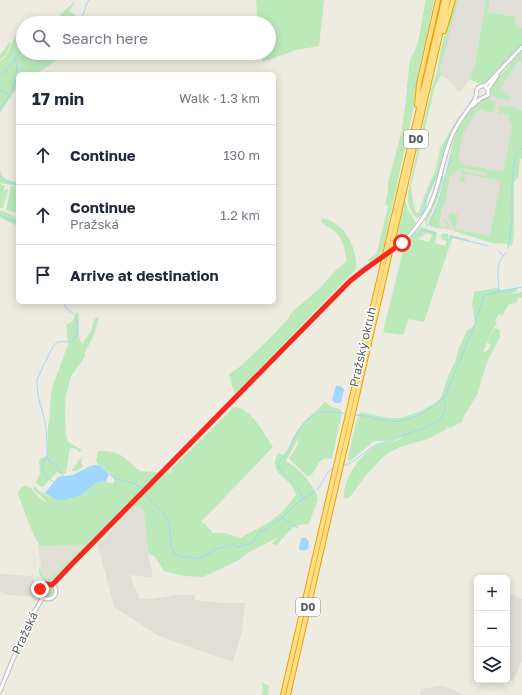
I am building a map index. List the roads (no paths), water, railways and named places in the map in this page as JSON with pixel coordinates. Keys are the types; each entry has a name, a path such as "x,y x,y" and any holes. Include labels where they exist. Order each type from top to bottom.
{"highway":[{"path":"414,125 419,84 438,0"},
{"name":"Pražský okruh","path":"288,695 414,125 444,0"},
{"name":"Pražský okruh","path":"351,410 434,60 452,1"},
{"name":"Pražský okruh","path":"283,695 330,502"}],"main road":[{"path":"486,87 522,47"},
{"path":"463,116 477,94 476,91 478,87 481,85 486,87"},
{"path":"463,116 477,101 488,94 486,87"},
{"path":"477,94 482,98"},
{"name":"Pražská","path":"52,585 339,292 364,270 402,243 416,228 428,210 435,194 450,139 463,116"},
{"name":"Pražská","path":"46,583 52,585 55,590 54,596 49,599 43,597 40,592 41,587 46,583"},
{"name":"Pražská","path":"0,691 31,617 43,597"}],"water":[{"path":"336,386 340,386 344,389 340,403 335,403 332,400"},
{"path":"90,466 101,466 109,474 106,481 96,483 81,495 65,500 56,500 45,493 58,477 73,475"},
{"path":"302,538 306,538 309,542 308,549 302,551 299,549 300,542"}],"waterway":[{"path":"82,16 89,0"},
{"path":"0,75 7,70 16,57"},
{"path":"15,59 17,72"},
{"path":"0,109 12,91 16,80"},
{"path":"0,90 8,95"},
{"path":"508,248 512,220 513,171 518,154 522,148"},
{"path":"432,218 438,204 451,155"},
{"path":"0,176 5,181 16,184"},
{"path":"419,216 423,212 426,199 435,177"},
{"path":"0,215 16,222"},
{"path":"431,217 431,226"},
{"path":"416,236 423,230 432,232"},
{"path":"432,232 436,233"},
{"path":"443,234 447,235"},
{"path":"450,236 488,246"},
{"path":"499,251 502,255"},
{"path":"343,466 352,462 378,444 391,441 424,428 436,422 440,418 445,406 444,398 474,327 484,295 495,293 499,290 499,265 502,257 506,253"},
{"path":"495,293 522,287"},
{"path":"47,456 46,428 38,392 37,380 55,344 62,341 71,342 76,337 76,317 66,308 64,304"},
{"path":"354,415 367,416 387,421 403,420 418,416 432,408 444,398"},
{"path":"302,500 303,497 301,492 279,468 280,461 287,453 298,431 308,419 314,415 326,412 347,414"},
{"path":"46,457 43,469 45,475 54,482"},
{"path":"47,457 49,461 57,466 63,477"},
{"path":"317,490 328,472 333,468"},
{"path":"110,475 138,485 142,488"},
{"path":"145,494 164,514 169,524 171,547 174,553 180,556 200,559 216,549 232,543 237,547 253,543 258,533 268,528 285,515 297,503 314,492"},
{"path":"282,518 298,528"}]}
